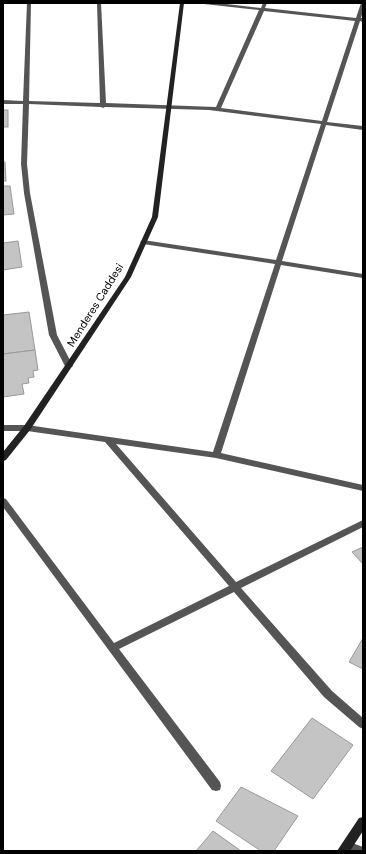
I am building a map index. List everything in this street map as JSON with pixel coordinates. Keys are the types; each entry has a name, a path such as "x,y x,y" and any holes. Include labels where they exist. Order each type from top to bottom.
{"street":[{"path":"29,3 24,164 27,193 53,335 69,366"},
{"path":"100,3 103,106"},
{"name":"Menderes Caddesi","path":"3,458 27,428 128,277 154,217 182,3"},
{"path":"204,3 360,20"},
{"path":"218,109 265,3"},
{"path":"216,455 324,123 360,20 363,3"},
{"path":"3,102 26,101 103,106 218,109 363,128"},
{"path":"143,242 363,276"},
{"path":"3,428 27,428 216,455 363,488"},
{"path":"107,440 328,694 363,724"},
{"path":"3,501 216,786"},
{"path":"112,648 363,523"},
{"path":"360,851 345,849 363,822"}],"building":[{"path":"3,110 8,110 8,127 3,127"},
{"path":"3,162 5,162 6,181 3,181"},
{"path":"3,186 10,186 14,214 3,215"},
{"path":"18,241 22,267 3,270 3,243"},
{"path":"29,312 35,350 3,354 3,315"},
{"path":"35,350 38,370 33,371 34,377 28,378 29,383 22,384 24,394 3,397 3,354"},
{"path":"363,547 363,564 352,552"},
{"path":"363,638 363,669 349,662"},
{"path":"312,718 353,745 313,799 271,771"},
{"path":"241,787 298,816 274,851 261,851 216,821"},
{"path":"213,831 241,851 196,851"}]}
